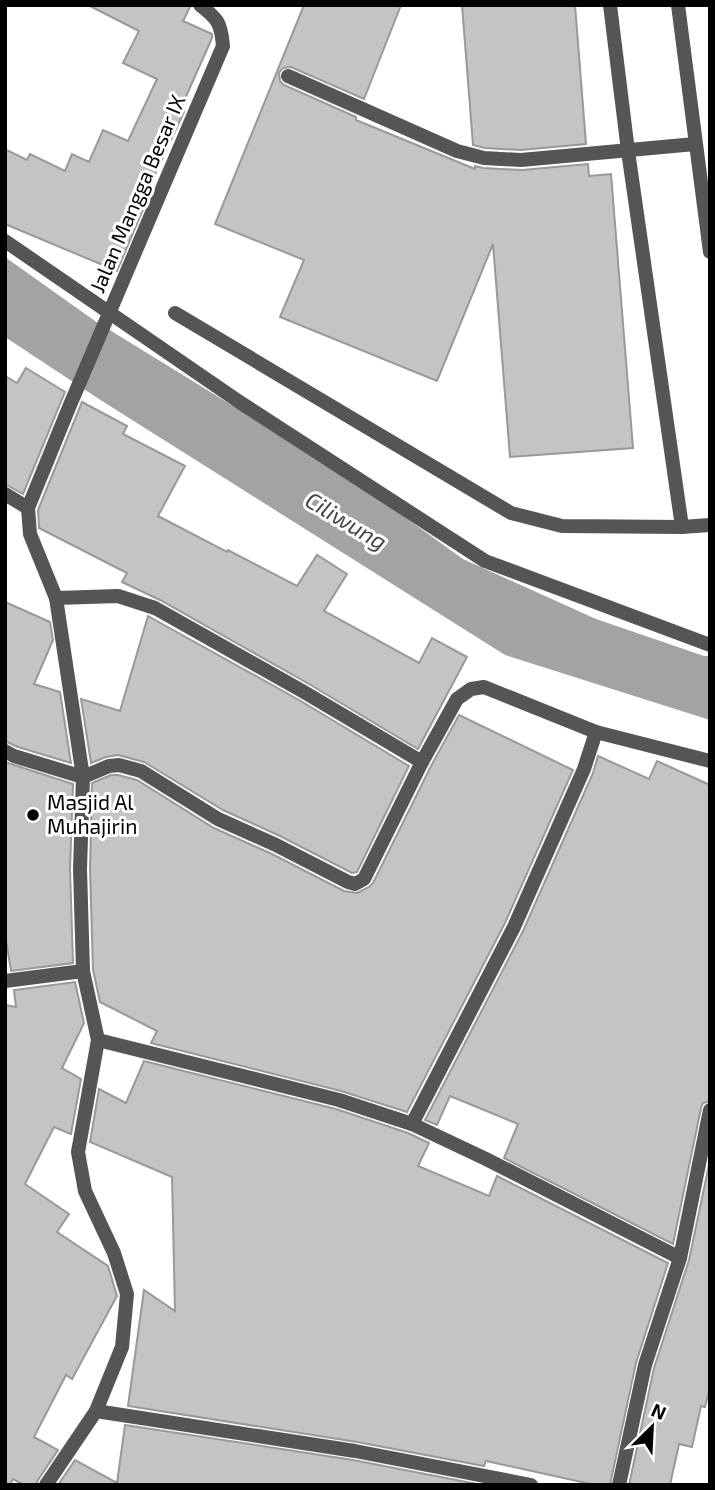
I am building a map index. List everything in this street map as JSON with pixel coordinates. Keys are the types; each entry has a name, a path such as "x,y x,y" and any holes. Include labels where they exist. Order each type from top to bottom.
{"street":[{"name":"Jalan Mangga Besar IX","path":"28,508 223,46 222,28 213,15 200,5"},
{"path":"610,5 628,151 682,527"},
{"path":"678,5 710,252"},
{"path":"288,76 457,151 484,158 521,160 695,144"},
{"path":"5,241 108,318 485,561 710,645"},
{"path":"175,313 511,513 562,526 710,525"},
{"path":"5,494 28,508 30,534 56,598 83,778 80,869 83,971 98,1040 78,1152 85,1191 114,1253 127,1294 122,1347 96,1411 46,1485"},
{"path":"56,598 118,596 155,608 422,762"},
{"path":"5,751 83,778 109,766 119,765 141,771 218,819 355,884 364,879 422,762 457,699 471,688 484,687 596,732 710,761"},
{"path":"412,1124 514,927 584,769 596,732"},
{"path":"5,981 83,971"},
{"path":"98,1040 339,1100 412,1124 493,1162 680,1258"},
{"path":"619,1485 645,1365 680,1258 710,1110"},
{"path":"96,1411 355,1451 531,1485"}],"water":[{"name":"Ciliwung","path":"5,257 95,321 349,477 463,559 596,619 710,656 710,720 505,655 102,401 5,337"}],"building":[{"path":"88,5 191,5 183,21 212,34 180,110 184,112 149,187 152,188 117,271 5,224 5,149 27,160 30,154 65,171 72,154 89,162 103,130 128,141 157,79 123,63 139,31"},
{"path":"304,5 401,5 364,99 291,67 283,68 279,73 280,81 284,85 356,117 356,120 475,169 475,166 522,170 588,164 589,176 611,174 633,448 510,457 493,244 437,381 280,317 304,260 215,224"},
{"path":"462,5 575,5 586,144 521,150 473,145"},
{"path":"26,368 65,392 23,494 5,484 5,376 17,383"},
{"path":"82,402 127,426 123,434 185,466 158,516 297,586 317,555 347,574 324,611 419,663 432,638 467,657 418,749 309,684 160,600 122,582 127,573 39,528 38,510"},
{"path":"5,602 50,622 53,640 34,684 60,692 71,763 5,741"},
{"path":"148,616 299,700 409,766 357,872 352,873 223,810 144,762 118,755 91,763 81,699 120,711"},
{"path":"459,715 573,770 505,923 407,1112 341,1091 151,1043 157,1031 100,1002 93,970 90,869 92,783 111,775 137,780 214,828 344,891 357,893 373,883"},
{"path":"598,756 649,779 657,761 710,785 710,1101 703,1103 701,1108 673,1244 504,1158 518,1124 450,1096 437,1125 425,1120 523,931 593,773"},
{"path":"5,762 73,784 70,869 73,963 11,971 5,934"},
{"path":"75,982 84,1023 62,1068 81,1079 71,1134 54,1127 25,1184 69,1214 57,1232 108,1266 117,1296 72,1379 66,1375 34,1437 58,1450 36,1485 24,1485 13,1479 10,1485 5,1485 5,1005 16,1007 14,990"},
{"path":"144,1061 336,1109 408,1133 429,1143 418,1166 489,1196 497,1176 668,1263 636,1363 610,1485 595,1485 486,1461 484,1466 357,1442 128,1406 144,1290 175,1311 172,1177 90,1142 99,1089 126,1103"},
{"path":"710,1160 710,1387 705,1407 701,1406 692,1447 679,1444 670,1485 629,1485 654,1368 689,1260"},
{"path":"125,1425 353,1460 477,1484 58,1485 75,1460 117,1483"}],"place":[{"name":"Masjid Al Muhajirin","path":"33,815"}]}
